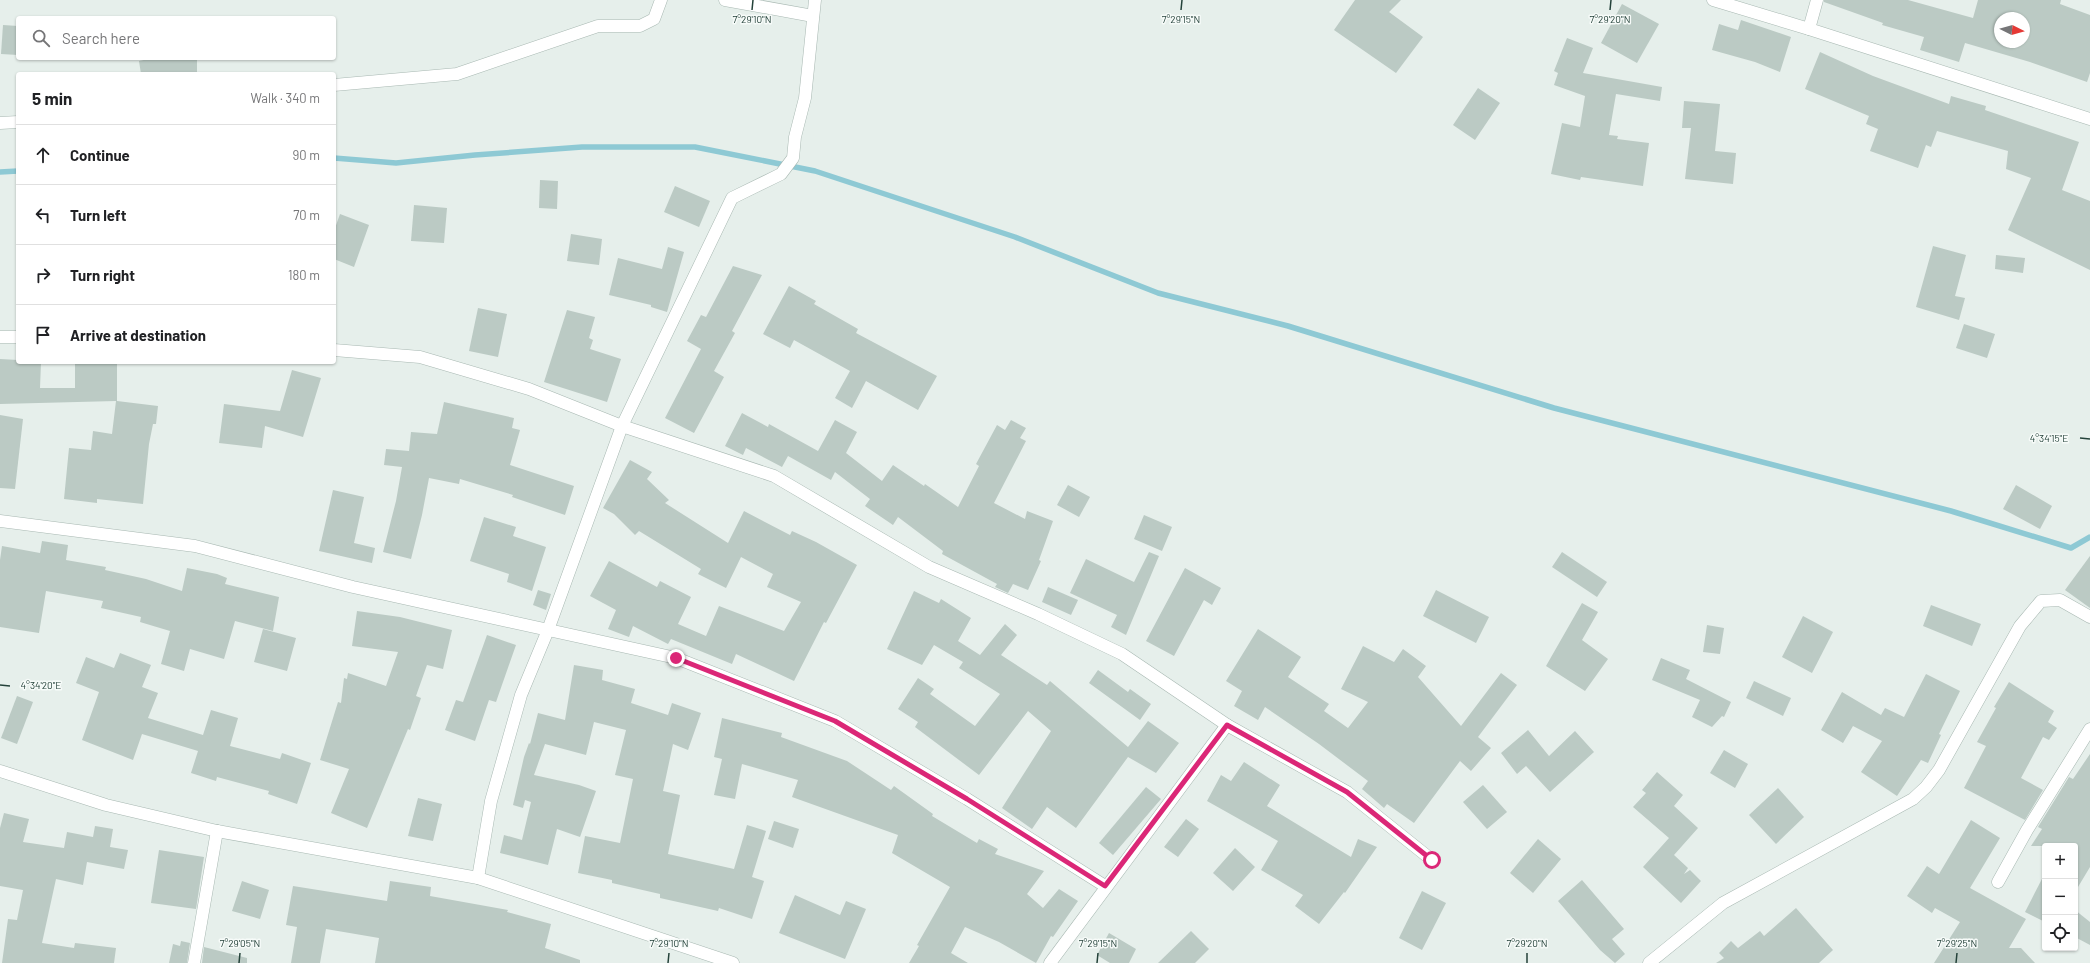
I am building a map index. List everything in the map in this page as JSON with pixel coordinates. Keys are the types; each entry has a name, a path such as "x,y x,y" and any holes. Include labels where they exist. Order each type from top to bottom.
{"street":[{"path":"336,85 363,81 457,74 598,26 640,26 654,19 661,0"},
{"path":"725,0 813,16"},
{"path":"478,878 491,801 522,695 548,630 622,426 732,198 781,174 793,158 795,137 806,98 815,0"},
{"path":"1713,0 1809,29 2090,119"},
{"path":"1809,29 1817,0"},
{"path":"0,123 16,122"},
{"path":"0,337 16,337"},
{"path":"336,350 420,356 529,389 622,426 774,476 928,567 1038,614 1122,654 1227,725 1347,792 1432,860"},
{"path":"0,521 195,546 353,587 676,658 835,721 967,799 1105,886"},
{"path":"1649,963 1723,902 1913,799 1926,787 1939,770 2020,626 2041,601 2060,600 2090,617"},
{"path":"1050,963 1105,886 1227,725"},
{"path":"1998,882 2026,830 2090,729"},
{"path":"0,771 106,805 217,831 478,878 733,963"},
{"path":"194,963 217,831"}],"building":[{"path":"1355,0 1401,0 1389,12 1423,37 1396,73 1334,30"},
{"path":"1824,0 1908,0 1973,18 1978,0 2061,0 2060,4 2090,15 2090,73 2087,82 2030,62 1965,43 1959,62 1920,50 1924,37 1882,25 1883,23 1824,2"},
{"path":"1622,4 1659,24 1637,63 1601,43"},
{"path":"1741,20 1791,37 1780,72 1755,62 1712,50 1719,24 1738,30"},
{"path":"3,25 16,26 16,55 1,54"},
{"path":"1567,38 1593,48 1583,73 1662,87 1660,101 1616,94 1609,135 1618,136 1617,139 1649,143 1643,186 1581,177 1580,180 1551,174 1562,123 1580,127 1585,96 1554,85 1558,73 1554,71"},
{"path":"1820,52 1873,76 1949,104 1951,96 1986,106 1985,110 2079,142 2062,190 2090,201 2090,270 2008,230 2031,178 2006,169 2008,151 1937,131 1931,147 1926,145 1918,168 1870,151 1878,129 1866,124 1869,116 1805,89"},
{"path":"197,60 197,72 141,72 139,61"},
{"path":"1478,88 1500,103 1475,140 1453,125"},
{"path":"1684,101 1720,104 1715,151 1736,153 1733,184 1685,179 1691,128 1682,128"},
{"path":"540,180 558,181 557,209 539,208"},
{"path":"675,186 710,201 699,227 664,212"},
{"path":"414,205 447,208 444,243 411,241"},
{"path":"340,214 369,225 354,267 336,260 336,225"},
{"path":"571,234 602,239 599,265 567,261"},
{"path":"1933,246 1966,255 1955,296 1965,298 1959,320 1916,307"},
{"path":"668,247 684,252 667,312 651,307 651,305 609,295 618,258 662,269"},
{"path":"1996,255 2025,258 2023,273 1995,269"},
{"path":"733,266 762,275 732,331 735,333 714,371 724,377 694,433 665,418 701,349 687,341 701,315 706,317"},
{"path":"789,286 816,301 814,304 858,329 856,333 937,376 918,410 866,381 852,408 835,398 850,371 794,340 790,348 763,334"},
{"path":"478,308 507,314 498,357 469,351"},
{"path":"567,310 595,317 589,338 593,340 590,349 621,359 607,402 544,382"},
{"path":"1964,324 1995,334 1987,358 1956,348"},
{"path":"0,359 16,360 16,364 41,364 40,388 75,388 75,364 117,364 117,401 158,406 156,424 153,424 149,444 143,504 97,499 97,503 64,499 69,448 91,450 93,431 112,434 116,401 0,404"},
{"path":"292,370 321,378 303,437 265,426 262,448 219,443 224,404 280,411"},
{"path":"444,402 514,418 512,428 520,430 510,465 574,486 565,515 512,497 513,495 460,479 459,484 429,478 411,559 383,552 396,501 402,467 384,465 386,449 409,451 411,432 437,434"},
{"path":"742,413 768,427 769,424 818,451 835,420 857,432 846,453 882,481 893,465 924,486 925,484 958,507 979,466 976,464 997,425 1005,430 1011,420 1026,428 1020,438 1026,441 994,503 1025,519 1027,511 1053,521 1039,560 1041,561 1028,590 1013,584 1008,593 995,587 997,584 942,554 943,551 898,517 893,525 865,506 870,499 835,472 831,480 788,456 782,467 746,448 743,455 725,446"},
{"path":"0,415 23,419 15,489 0,488"},
{"path":"630,460 652,472 647,479 669,500 665,503 728,543 744,511 790,535 792,531 816,542 857,565 826,623 824,622 794,681 736,654 732,664 671,639 668,644 633,626 629,637 608,629 616,610 590,596 609,561 657,587 660,581 691,597 678,624 706,636 719,606 784,631 801,602 767,587 773,574 741,557 726,588 698,574 701,569 639,531 635,535 614,514 603,508"},
{"path":"1068,485 1090,497 1079,517 1057,505"},
{"path":"2016,485 2052,506 2040,529 2003,509"},
{"path":"333,490 364,497 354,543 375,548 372,563 319,551"},
{"path":"1144,515 1172,527 1162,551 1134,539"},
{"path":"484,517 516,527 513,536 546,547 532,591 507,582 509,574 470,561"},
{"path":"42,541 68,545 66,560 106,567 105,570 146,579 182,591 187,568 217,574 227,578 225,584 279,597 273,631 235,621 224,659 190,649 184,671 161,664 170,631 140,622 141,617 101,608 103,601 46,591 39,633 0,627 0,560 2,546 40,553"},
{"path":"1149,552 1159,556 1126,635 1111,627 1117,615 1070,593 1086,559 1134,582"},
{"path":"1562,552 1607,582 1597,597 1552,567"},
{"path":"2090,556 2090,608 2065,590"},
{"path":"1185,568 1221,588 1212,605 1204,600 1174,656 1146,641"},
{"path":"1048,587 1078,600 1071,615 1042,602"},
{"path":"538,590 551,594 546,610 533,605"},
{"path":"1436,590 1489,617 1476,643 1423,616"},
{"path":"914,591 939,603 941,599 971,618 958,641 980,655 1005,624 1017,635 1001,655 1047,685 1050,681 1128,747 1148,721 1179,743 1156,773 1128,757 1076,828 1047,807 1032,829 1002,808 1051,731 1028,711 979,775 915,727 918,722 898,709 918,678 934,689 930,694 975,726 1000,694 959,668 963,662 934,645 922,665 887,649"},
{"path":"1582,603 1598,612 1582,640 1608,659 1585,691 1546,666"},
{"path":"1931,605 1981,624 1972,646 1923,626"},
{"path":"357,611 400,617 452,630 443,669 427,665 416,696 421,698 410,730 408,729 367,828 331,813 349,769 320,760 338,702 341,703 344,678 347,679 348,673 386,686 398,652 352,646"},
{"path":"1803,616 1833,632 1812,673 1782,657"},
{"path":"1707,625 1724,628 1720,654 1703,652"},
{"path":"263,629 296,638 287,671 254,662"},
{"path":"1258,629 1301,657 1288,677 1329,704 1324,711 1348,728 1368,702 1341,689 1363,646 1394,662 1403,649 1426,666 1418,677 1461,726 1501,673 1517,685 1478,737 1491,748 1471,771 1460,761 1414,823 1387,804 1384,808 1362,789 1368,781 1319,744 1265,707 1258,720 1234,706 1242,691 1226,681"},
{"path":"487,635 516,645 496,702 489,700 475,741 445,730 456,700 463,702"},
{"path":"120,653 151,665 142,687 158,693 148,718 203,735 211,710 238,718 230,746 280,759 282,753 311,763 297,804 268,794 269,791 217,777 216,781 191,773 198,751 142,734 133,760 82,740 99,692 76,683 86,657 114,668"},
{"path":"1661,658 1690,670 1686,679 1731,702 1724,717 1722,716 1712,727 1692,717 1700,700 1652,680"},
{"path":"574,665 603,670 602,680 635,689 631,703 668,715 672,703 701,713 688,750 673,744 663,791 680,795 668,854 734,869 747,825 766,831 752,877 764,881 752,919 719,908 718,911 660,898 660,894 612,883 612,880 578,873 585,836 620,843 633,779 615,775 626,730 594,722 586,755 545,744 534,775 579,785 596,791 580,837 557,829 548,865 500,853 504,835 522,840 531,802 525,800 523,808 513,805 524,757 529,743 530,744 538,713 565,720"},
{"path":"1098,670 1128,692 1130,689 1151,704 1140,720 1089,683"},
{"path":"1926,674 1960,691 1939,734 1941,735 1928,763 1921,760 1897,796 1861,772 1882,741 1853,726 1843,743 1821,730 1842,692 1881,715 1885,708 1904,717"},
{"path":"1754,681 1791,698 1783,716 1746,698"},
{"path":"2009,682 2054,711 2048,722 2057,728 2049,740 2043,737 2021,778 2043,790 2025,820 1964,788 1986,746 1977,742 1996,708 1994,707"},
{"path":"17,696 33,702 17,744 1,738"},
{"path":"722,718 782,733 781,737 847,761 891,790 894,786 933,814 932,816 977,843 979,839 998,849 995,854 1044,871 1027,894 1043,908 1059,889 1078,901 1053,937 1051,936 1036,963 999,942 965,927 951,953 968,963 909,963 919,946 917,945 950,887 892,853 898,835 792,797 798,780 742,764 735,799 714,795 722,759 714,757"},
{"path":"1528,730 1549,756 1575,731 1594,752 1550,792 1526,766 1517,774 1501,753"},
{"path":"1724,750 1748,764 1735,788 1710,773"},
{"path":"2090,754 2090,867 2078,887 2078,843 2042,843 2042,846 2031,846 2042,829 2038,827 2069,777 2073,779"},
{"path":"1244,762 1280,785 1267,806 1351,857 1358,839 1377,847 1345,893 1344,892 1319,924 1295,906 1303,895 1261,870 1278,841 1207,801 1221,775 1231,781"},
{"path":"1657,772 1683,795 1674,806 1698,828 1674,855 1688,868 1684,874 1690,870 1701,881 1681,903 1643,867 1669,838 1633,807 1646,793 1642,790"},
{"path":"1483,785 1507,812 1487,829 1463,802"},
{"path":"1146,787 1161,799 1113,855 1099,843"},
{"path":"1778,788 1804,817 1776,844 1749,815"},
{"path":"418,798 442,804 433,841 408,836"},
{"path":"4,813 29,819 23,842 64,848 67,832 93,837 95,826 113,829 110,847 128,850 124,869 87,862 83,885 56,879 42,943 74,948 75,943 116,948 114,963 2,963 8,919 17,920 23,890 0,886 0,828"},
{"path":"1186,819 1199,829 1178,857 1164,847"},
{"path":"1971,820 2000,838 1970,888 2026,919 2009,948 2021,948 2035,963 1934,963 1960,922 1935,908 1932,913 1907,896 1927,866 1939,874"},
{"path":"774,821 799,829 793,848 768,839"},
{"path":"1538,839 1561,859 1533,893 1510,873"},
{"path":"1235,848 1255,867 1233,891 1213,873"},
{"path":"159,850 204,857 196,909 151,903"},
{"path":"2042,879 2042,920 2025,912"},
{"path":"1582,880 1624,929 1612,939 1625,954 1615,963 1600,950 1558,901"},
{"path":"242,881 269,890 260,919 232,911"},
{"path":"390,881 431,887 430,896 508,910 507,912 551,924 545,948 580,960 580,963 375,963 379,938 326,929 320,963 291,963 297,927 286,925 293,886 387,901"},
{"path":"1422,891 1446,903 1422,950 1399,938"},
{"path":"795,895 840,915 846,901 866,909 845,959 779,933"},
{"path":"1796,908 1833,950 1819,963 1716,963 1724,958 1719,953 1731,941 1738,948 1760,931 1764,936"},
{"path":"2078,912 2090,922 2090,945 2078,939"},
{"path":"1191,931 1209,949 1195,963 1158,963"},
{"path":"1109,933 1136,949 1129,963 1110,963 1097,955"},
{"path":"181,941 190,943 187,963 169,963 173,944 180,946"},
{"path":"204,947 247,958 247,963 202,963"}],"waterway":[{"path":"336,158 396,163 582,147 695,147 815,171 1015,237 1158,293 1288,326 1554,408 1951,511 2071,548 2090,537"},
{"path":"0,172 16,171"}],"route":[{"path":"676,658 835,721 967,799 1105,886 1227,725 1347,792 1432,860"}]}
